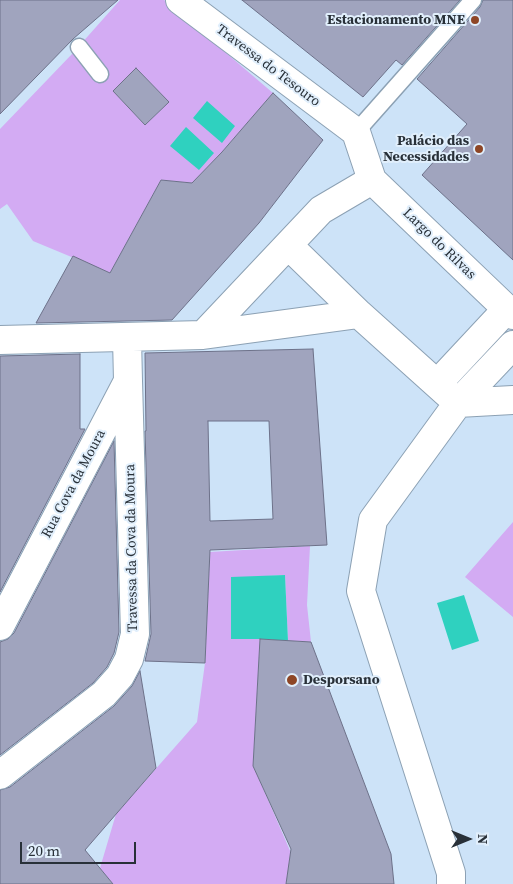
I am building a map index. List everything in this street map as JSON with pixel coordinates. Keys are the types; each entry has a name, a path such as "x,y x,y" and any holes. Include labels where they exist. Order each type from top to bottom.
{"street":[{"name":"Travessa do Tesouro","path":"180,0 356,132"},
{"name":"Largo do Rilvas","path":"356,132 372,180 510,312 437,384"},
{"path":"203,335 321,210 372,180"},
{"path":"288,245 359,314 458,403 513,400"},
{"path":"0,340 203,335 359,314"},
{"name":"Rua Cova da Moura","path":"0,626 128,381 127,338"},
{"path":"451,884 451,873 361,591 373,520 458,403 513,345"},
{"name":"Travessa da Cova da Moura","path":"0,774 104,694 120,676 128,659 135,634 128,381"}],"lane":[{"path":"356,132 473,0"},
{"path":"79,47 100,74"}],"shaded area":[{"path":"120,0 164,0 273,93 222,152 192,183 161,180 110,273 33,241 7,204 0,209 0,129 72,54","holes":["136,68 169,102 145,125 113,91"]},
{"path":"207,101 235,126 222,143 193,118"},
{"path":"186,127 214,153 199,170 170,146"},
{"path":"513,522 513,617 465,577"},
{"path":"310,546 307,605 311,642 288,641 285,575 231,578 231,638 260,639 253,765 291,853 286,884 113,884 100,868 116,814 197,722 205,663 210,552"},
{"path":"285,575 288,641 231,639 231,577"},
{"path":"464,595 479,641 452,650 437,603"}],"building":[{"path":"0,0 118,0 73,39 0,114"},
{"name":"Palácio das Necessidades","path":"242,0 460,0 402,65 396,60 363,97"},
{"name":"Palácio das Necessidades","path":"483,0 513,0 513,260 422,175 467,124 417,79 480,7"},
{"path":"136,68 169,102 145,125 113,91"},
{"path":"273,93 323,140 259,223 172,320 36,323 73,256 110,273 161,180 192,183 222,152"},
{"path":"313,349 327,545 210,550 205,663 145,661 151,634 145,431 145,353","holes":["208,421 269,421 273,519 210,521"]},
{"path":"80,354 80,429 85,429 0,592 0,356"},
{"path":"114,441 119,632 114,653 107,667 93,683 0,755 0,642 8,639 14,633"},
{"path":"260,639 311,642 391,854 394,884 286,884 291,849 253,766"},
{"path":"140,671 156,768 85,850 113,884 0,884 0,790 10,787 114,706 132,686"}],"place":[{"name":"Estacionamento MNE","path":"475,20"},
{"name":"Palácio das Necessidades","path":"479,149"},
{"name":"Desporsano","path":"292,680"}]}
